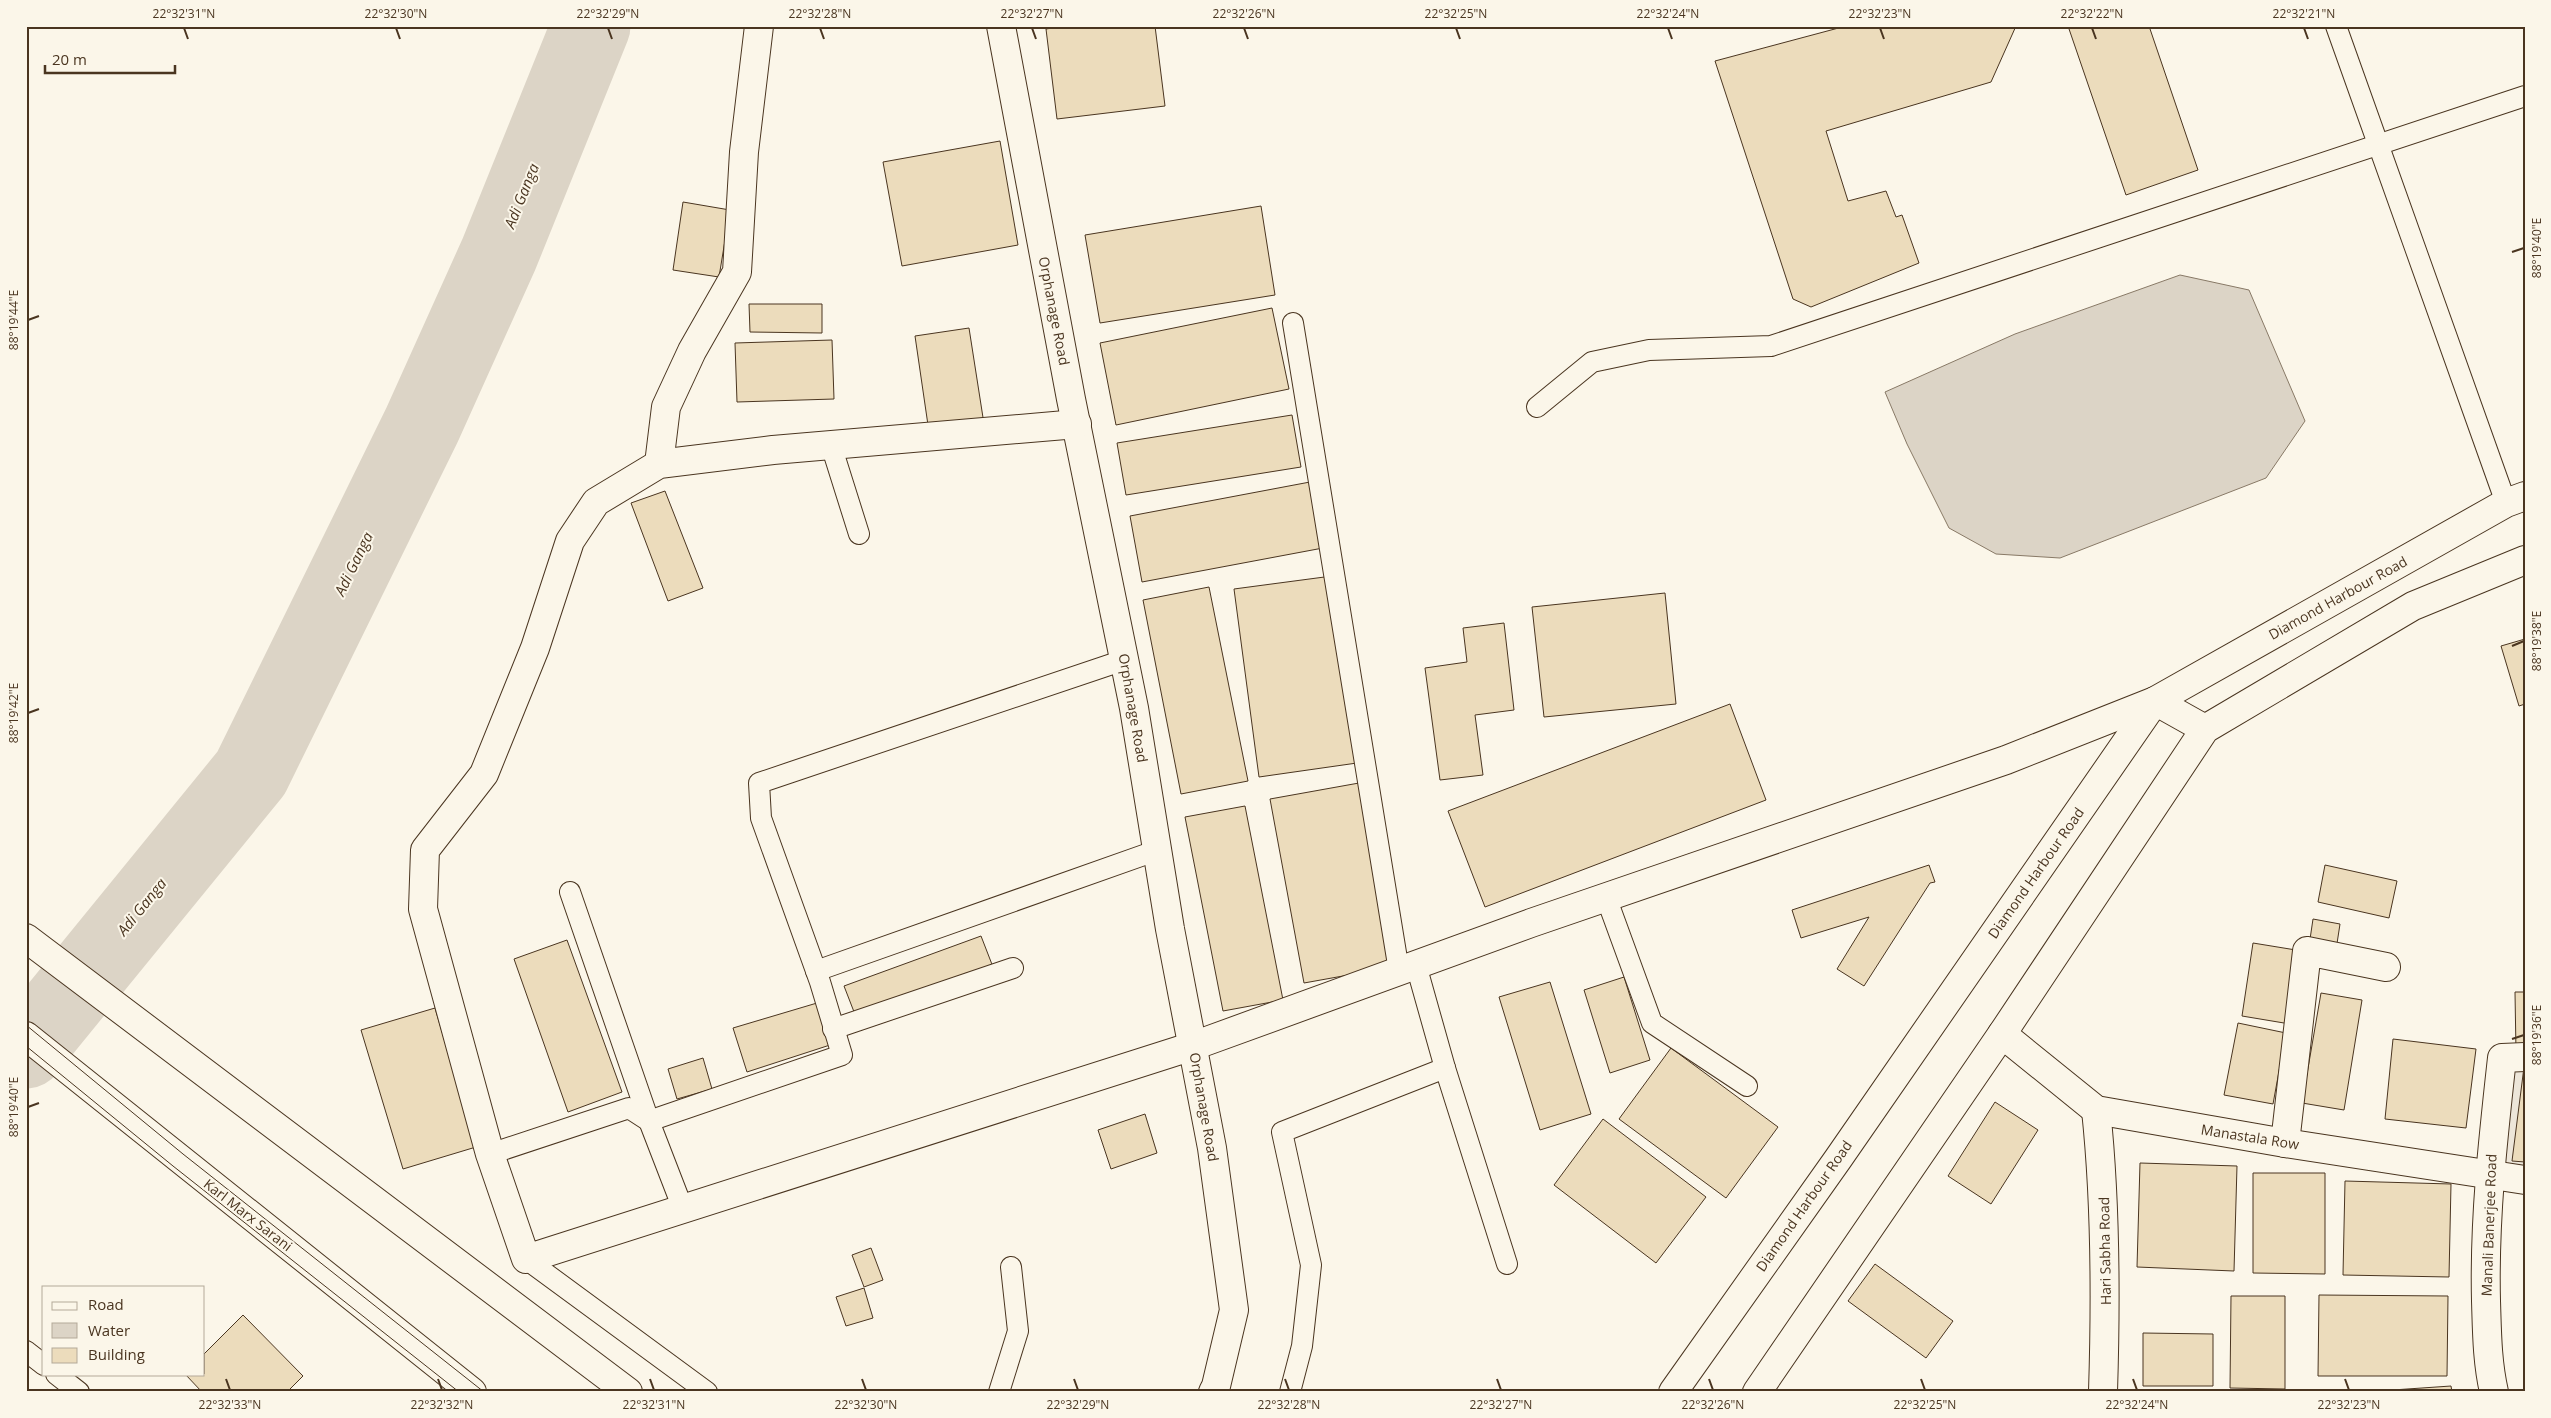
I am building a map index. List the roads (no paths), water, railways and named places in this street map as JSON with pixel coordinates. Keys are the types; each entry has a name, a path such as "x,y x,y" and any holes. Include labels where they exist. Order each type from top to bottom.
{"street":[{"path":"659,464 666,408 692,351 737,272 744,152 759,26"},
{"name":"Orphanage Road","path":"1001,26 1124,660 1212,1148 1234,1310 1213,1392"},
{"path":"1077,424 773,450 659,464 596,502 570,541 535,648 484,774 425,850 423,909 490,1154 526,1259 1193,1046 1606,897 2006,760 2155,701 2205,728"},
{"name":"Diamond Harbour Road","path":"1673,1392 1838,1159 2155,701 2515,499"},
{"path":"1757,1392 2002,1034 2205,728 2413,606 2525,560"},
{"path":"26,938 628,1392"},
{"path":"2285,1143 2307,951 2386,967"},
{"name":"Manastala Row","path":"2002,1034 2096,1110 2285,1143 2525,1180"},
{"name":"Karl Marx Sarani","path":"26,1036 178,1160 472,1392"},
{"name":"Manali Banerjee Road","path":"2494,1392 2487,1361 2485,1262 2489,1174 2513,1058"},
{"name":"Hari Sabha Road","path":"2096,1110 2104,1190 2106,1308 2103,1392"}],"lane":[{"path":"2336,26 2378,145 2515,499"},
{"path":"1537,407 1592,362 1649,350 1771,346 2525,96"},
{"path":"1293,323 1408,968 1445,1068 1507,1264"},
{"path":"831,445 859,534"},
{"path":"649,1121 842,1055 816,971 760,818 759,783 1124,660"},
{"path":"816,971 1158,850"},
{"path":"570,892 649,1121 683,1209"},
{"path":"1606,897 1652,1022 1747,1086"},
{"path":"833,1029 1013,968"},
{"path":"1290,1392 1302,1346 1311,1265 1282,1132 1445,1068"},
{"path":"490,1154 629,1108 649,1121"},
{"path":"526,1259 707,1392"},
{"path":"999,1392 1018,1331 1011,1267"},
{"path":"26,1351 42,1363"},
{"path":"59,1376 79,1392"}],"water":[{"path":"2180,275 2249,290 2305,421 2266,478 2060,558 1996,554 1949,528 1907,444 1885,392 2015,334"}],"waterway":[{"name":"Adi Ganga","path":"26,1049 251,773 422,425 499,254 591,26"}],"tram line":[{"path":"26,1025 183,1154 484,1392"},
{"path":"26,1046 173,1166 459,1392"}]}
